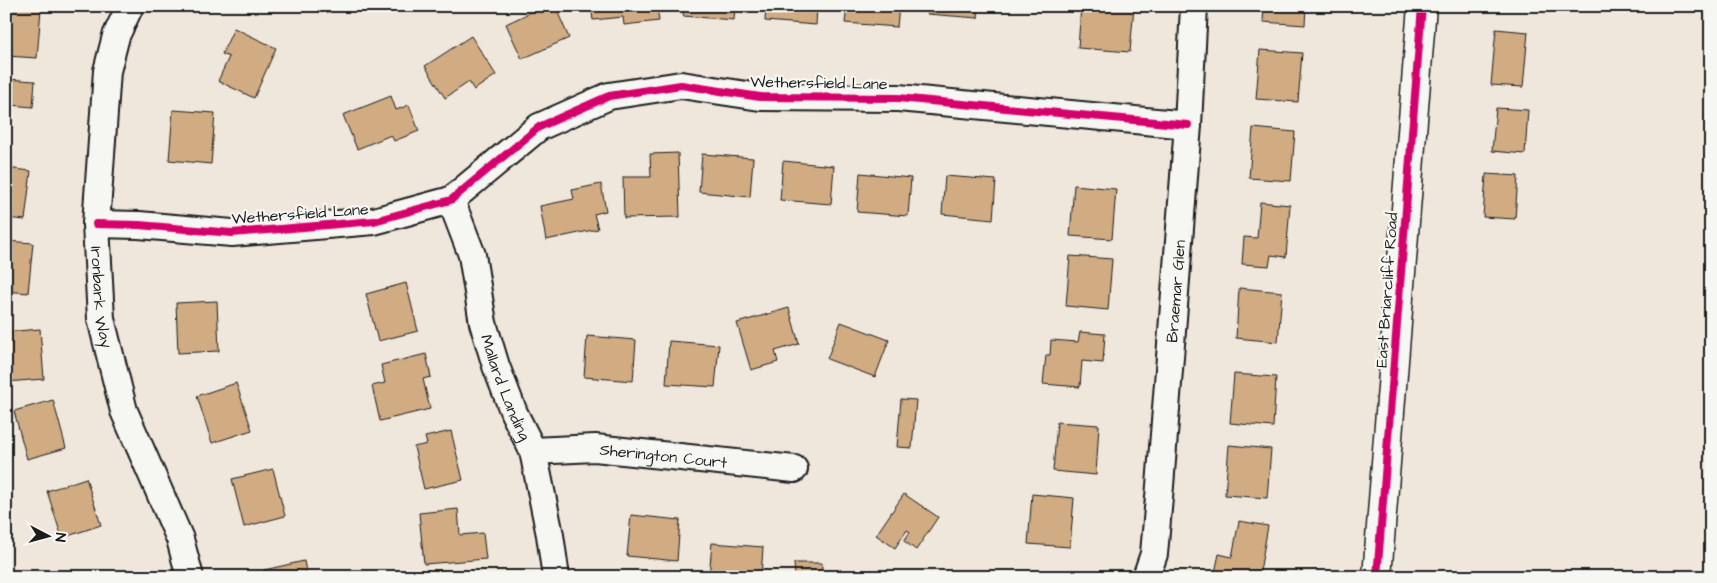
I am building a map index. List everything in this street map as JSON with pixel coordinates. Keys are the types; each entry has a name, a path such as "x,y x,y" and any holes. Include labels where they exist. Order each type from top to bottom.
{"street":[{"name":"Ironbark Way","path":"130,6 116,36 107,71 96,224 101,320 124,411 180,539 190,577"},
{"name":"Braemar Glen","path":"1146,577 1154,554 1188,125 1194,6"},
{"name":"East Briarcliff Road","path":"1377,577 1422,6"},
{"name":"Wethersfield Lane","path":"96,224 139,225 232,233 374,221 451,200 539,127 609,96 682,85 760,97 898,98 1188,125"},
{"name":"Mallard Landing","path":"451,200 472,255 483,323 496,366 514,413 533,451 550,535 556,577"},
{"name":"Sherington Court","path":"533,451 595,448 794,469"}],"building":[{"path":"6,6 41,9 37,58 6,56"},
{"path":"544,6 555,6 569,38 522,59 506,24"},
{"path":"591,6 657,6 659,21 624,25 623,17 593,20"},
{"path":"684,6 735,6 734,20 683,16"},
{"path":"766,6 817,6 816,25 765,21"},
{"path":"847,6 899,6 897,27 845,23"},
{"path":"927,6 979,6 978,18 927,14"},
{"path":"1081,6 1134,6 1130,52 1078,48"},
{"path":"1264,6 1306,6 1305,25 1263,22"},
{"path":"1504,6 1531,6 1531,8"},
{"path":"234,28 276,48 254,98 218,81 229,57 222,54"},
{"path":"1496,29 1528,32 1523,87 1491,85"},
{"path":"471,36 496,75 474,90 469,82 445,98 425,66"},
{"path":"1260,50 1302,53 1298,102 1256,99"},
{"path":"6,79 35,81 33,107 10,105 8,131"},
{"path":"391,96 396,110 409,105 419,131 394,141 391,135 357,149 343,115"},
{"path":"1496,108 1528,110 1525,154 1492,151"},
{"path":"173,110 215,113 211,164 169,160"},
{"path":"1253,128 1295,132 1291,181 1249,178"},
{"path":"678,153 680,217 624,218 623,177 651,177 650,154"},
{"path":"702,154 753,158 750,197 699,192"},
{"path":"783,161 834,166 831,204 780,200"},
{"path":"6,168 31,171 25,220 6,218"},
{"path":"860,173 911,178 908,216 857,212"},
{"path":"1486,174 1518,176 1515,219 1483,217"},
{"path":"945,176 996,180 993,219 942,214"},
{"path":"601,184 606,211 594,214 598,229 546,240 540,206 574,199 572,190"},
{"path":"1074,185 1116,189 1112,239 1070,236"},
{"path":"1260,202 1290,205 1286,257 1271,255 1269,266 1242,264 1244,237 1257,238"},
{"path":"6,241 33,243 28,293 6,291"},
{"path":"1070,256 1112,259 1108,310 1066,306"},
{"path":"406,283 418,331 378,341 366,294"},
{"path":"1239,288 1282,292 1278,342 1236,338"},
{"path":"217,301 219,351 178,353 176,303"},
{"path":"789,308 799,344 775,351 778,362 751,370 737,323"},
{"path":"841,322 889,340 875,377 827,359"},
{"path":"40,329 44,379 6,382 6,332"},
{"path":"1080,332 1105,334 1103,363 1082,361 1080,387 1043,384 1046,355 1050,355 1051,340 1078,342"},
{"path":"587,336 636,340 633,381 584,377"},
{"path":"669,341 719,345 715,387 666,384"},
{"path":"426,354 431,377 423,379 430,409 380,421 372,386 385,383 381,365"},
{"path":"1234,374 1276,377 1273,427 1230,423"},
{"path":"236,383 252,430 212,443 197,396"},
{"path":"901,399 916,400 912,448 897,447"},
{"path":"53,400 66,448 27,459 14,411"},
{"path":"1057,422 1099,425 1096,475 1053,471"},
{"path":"451,431 463,480 424,489 414,447 427,444 425,437"},
{"path":"1229,445 1271,449 1267,498 1225,495"},
{"path":"273,469 285,516 244,527 232,479"},
{"path":"86,478 101,525 62,538 47,491"},
{"path":"904,494 938,517 916,550 904,541 910,532 907,530 895,548 876,535"},
{"path":"1032,494 1074,498 1070,547 1028,544"},
{"path":"458,509 460,535 483,533 486,559 424,564 419,513"},
{"path":"631,515 680,520 677,561 627,556"},
{"path":"1239,521 1268,526 1259,577 1244,575 1243,577 1214,577 1219,554 1232,557"},
{"path":"712,543 763,547 761,577 709,577"},
{"path":"304,561 307,577 265,577 264,570"},
{"path":"794,563 822,563 822,572 850,572 850,577 795,577"},
{"path":"1020,572 1030,577 1017,577"}],"cycle path":[{"path":"1377,577 1422,6"},
{"path":"96,224 139,225 232,233 374,221 451,200 539,127 609,96 681,85 760,97 898,98 1188,125"}]}
